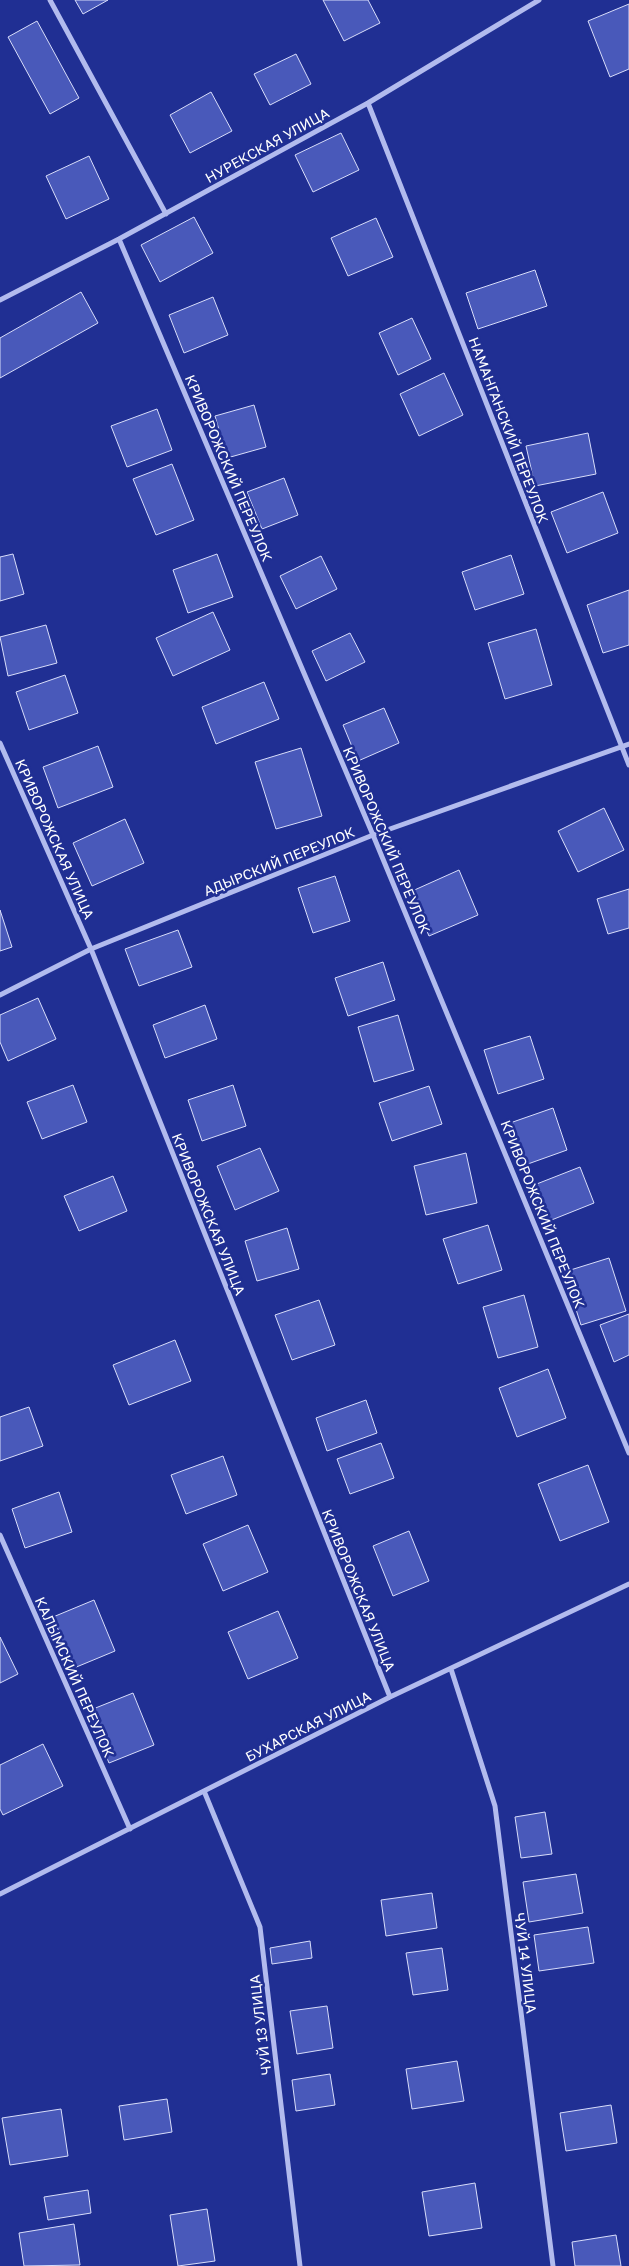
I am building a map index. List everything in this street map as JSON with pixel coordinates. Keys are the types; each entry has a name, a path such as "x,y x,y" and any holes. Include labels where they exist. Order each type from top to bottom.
{"street":[{"path":"50,0 166,214"},
{"name":"НУРЕКСКАЯ УЛИЦА","path":"0,300 166,214 368,103 539,0"},
{"name":"НАМАНГАНСКИЙ ПЕРЕУЛОК","path":"368,103 629,765"},
{"name":"КРИВОРОЖСКИЙ ПЕРЕУЛОК","path":"119,239 373,835 629,1453"},
{"name":"КРИВОРОЖСКАЯ УЛИЦА","path":"0,743 91,949 390,1697"},
{"name":"АДЫРСКИЙ ПЕРЕУЛОК","path":"0,995 91,949 373,835 629,744"},
{"name":"КАЛЫМСКИЙ ПЕРЕУЛОК","path":"0,1535 130,1828"},
{"name":"БУХАРСКАЯ УЛИЦА","path":"0,1894 390,1697 629,1584"},
{"name":"ЧУЙ 14 УЛИЦА","path":"451,1669 495,1806 553,2266"},
{"name":"ЧУЙ 13 УЛИЦА","path":"204,1791 260,1927 300,2266"}],"building":[{"path":"75,0 108,0 83,14"},
{"path":"323,0 368,0 380,23 344,41"},
{"path":"629,4 629,69 610,77 588,21"},
{"path":"37,21 79,98 50,114 8,37"},
{"path":"296,54 311,84 270,105 254,74"},
{"path":"211,92 232,131 190,153 170,115"},
{"path":"341,133 359,170 313,192 295,155"},
{"path":"89,156 109,199 66,219 46,176"},
{"path":"194,217 213,253 160,282 141,245"},
{"path":"376,218 393,257 348,276 331,238"},
{"path":"535,270 547,306 478,329 466,293"},
{"path":"81,292 98,323 0,378 0,338"},
{"path":"213,297 228,335 184,353 169,315"},
{"path":"412,318 431,359 398,375 379,333"},
{"path":"444,373 463,415 419,436 400,394"},
{"path":"254,405 266,447 227,458 215,416"},
{"path":"157,409 172,450 127,467 111,426"},
{"path":"588,433 596,474 535,486 526,446"},
{"path":"172,464 194,520 156,535 133,479"},
{"path":"284,478 298,515 262,529 247,492"},
{"path":"603,492 618,533 567,553 551,512"},
{"path":"13,554 24,594 0,601 0,557"},
{"path":"217,554 233,597 188,613 173,570"},
{"path":"511,555 524,594 475,610 462,572"},
{"path":"321,556 337,589 296,609 280,576"},
{"path":"629,590 629,645 603,653 587,605"},
{"path":"213,612 230,650 173,676 156,638"},
{"path":"46,625 57,663 8,676 0,637"},
{"path":"536,629 552,685 505,699 488,643"},
{"path":"350,633 365,662 326,681 312,651"},
{"path":"65,675 78,713 29,730 16,692"},
{"path":"264,682 279,719 216,744 202,707"},
{"path":"384,708 399,743 358,761 343,725"},
{"path":"98,746 113,787 58,808 43,767"},
{"path":"301,748 322,816 276,829 255,762"},
{"path":"604,808 624,850 578,872 558,831"},
{"path":"125,819 144,863 92,886 73,843"},
{"path":"459,870 478,915 429,936 410,892"},
{"path":"335,876 350,921 313,933 298,888"},
{"path":"629,889 629,928 608,934 597,899"},
{"path":"0,910 12,947 0,951"},
{"path":"178,930 192,967 139,986 125,949"},
{"path":"383,962 395,1000 348,1016 335,978"},
{"path":"38,998 56,1039 8,1061 0,1042 0,1015"},
{"path":"205,1005 217,1039 165,1058 153,1025"},
{"path":"398,1015 414,1070 374,1082 358,1027"},
{"path":"530,1036 544,1079 498,1094 484,1050"},
{"path":"73,1085 87,1122 42,1139 27,1102"},
{"path":"233,1085 246,1126 202,1141 188,1100"},
{"path":"429,1086 442,1124 392,1141 379,1103"},
{"path":"553,1108 567,1150 525,1165 510,1123"},
{"path":"260,1148 279,1191 235,1210 217,1166"},
{"path":"466,1153 477,1203 426,1215 414,1166"},
{"path":"580,1167 594,1203 544,1223 529,1187"},
{"path":"113,1176 127,1211 79,1231 64,1196"},
{"path":"488,1225 502,1270 458,1284 443,1239"},
{"path":"287,1228 299,1269 257,1281 245,1241"},
{"path":"609,1258 626,1311 581,1325 564,1272"},
{"path":"524,1295 538,1347 498,1358 483,1307"},
{"path":"319,1300 335,1345 292,1360 275,1315"},
{"path":"629,1314 629,1355 614,1362 600,1325"},
{"path":"175,1340 191,1381 129,1405 113,1365"},
{"path":"548,1369 566,1418 517,1437 499,1388"},
{"path":"366,1400 377,1433 327,1451 316,1418"},
{"path":"29,1407 43,1446 0,1461 0,1417"},
{"path":"381,1443 394,1478 350,1494 337,1459"},
{"path":"223,1456 237,1495 186,1514 171,1475"},
{"path":"588,1465 609,1522 560,1541 538,1484"},
{"path":"59,1492 72,1532 25,1548 12,1509"},
{"path":"248,1525 268,1572 223,1591 203,1544"},
{"path":"409,1531 429,1581 393,1596 373,1546"},
{"path":"94,1600 115,1651 74,1668 53,1617"},
{"path":"278,1611 298,1658 248,1679 228,1632"},
{"path":"0,1637 18,1674 0,1683"},
{"path":"133,1693 154,1745 109,1763 88,1711"},
{"path":"43,1744 63,1786 3,1815 0,1809 0,1765"},
{"path":"545,1812 552,1854 521,1858 515,1817"},
{"path":"576,1874 583,1913 529,1922 523,1882"},
{"path":"432,1893 437,1928 386,1936 381,1900"},
{"path":"588,1927 594,1963 539,1971 534,1935"},
{"path":"310,1941 312,1958 272,1964 270,1948"},
{"path":"442,1948 448,1990 413,1995 406,1953"},
{"path":"327,2006 333,2048 297,2054 290,2011"},
{"path":"457,2061 464,2101 412,2109 406,2069"},
{"path":"330,2074 335,2105 296,2111 292,2080"},
{"path":"167,2099 172,2132 124,2140 119,2106"},
{"path":"611,2105 617,2143 566,2151 560,2113"},
{"path":"61,2109 68,2156 10,2165 2,2118"},
{"path":"475,2183 482,2228 429,2236 422,2192"},
{"path":"88,2190 91,2213 48,2220 44,2197"},
{"path":"207,2209 215,2261 178,2266 170,2215"},
{"path":"74,2224 80,2265 24,2266 19,2233"},
{"path":"616,2235 621,2266 575,2266 572,2242"}]}
